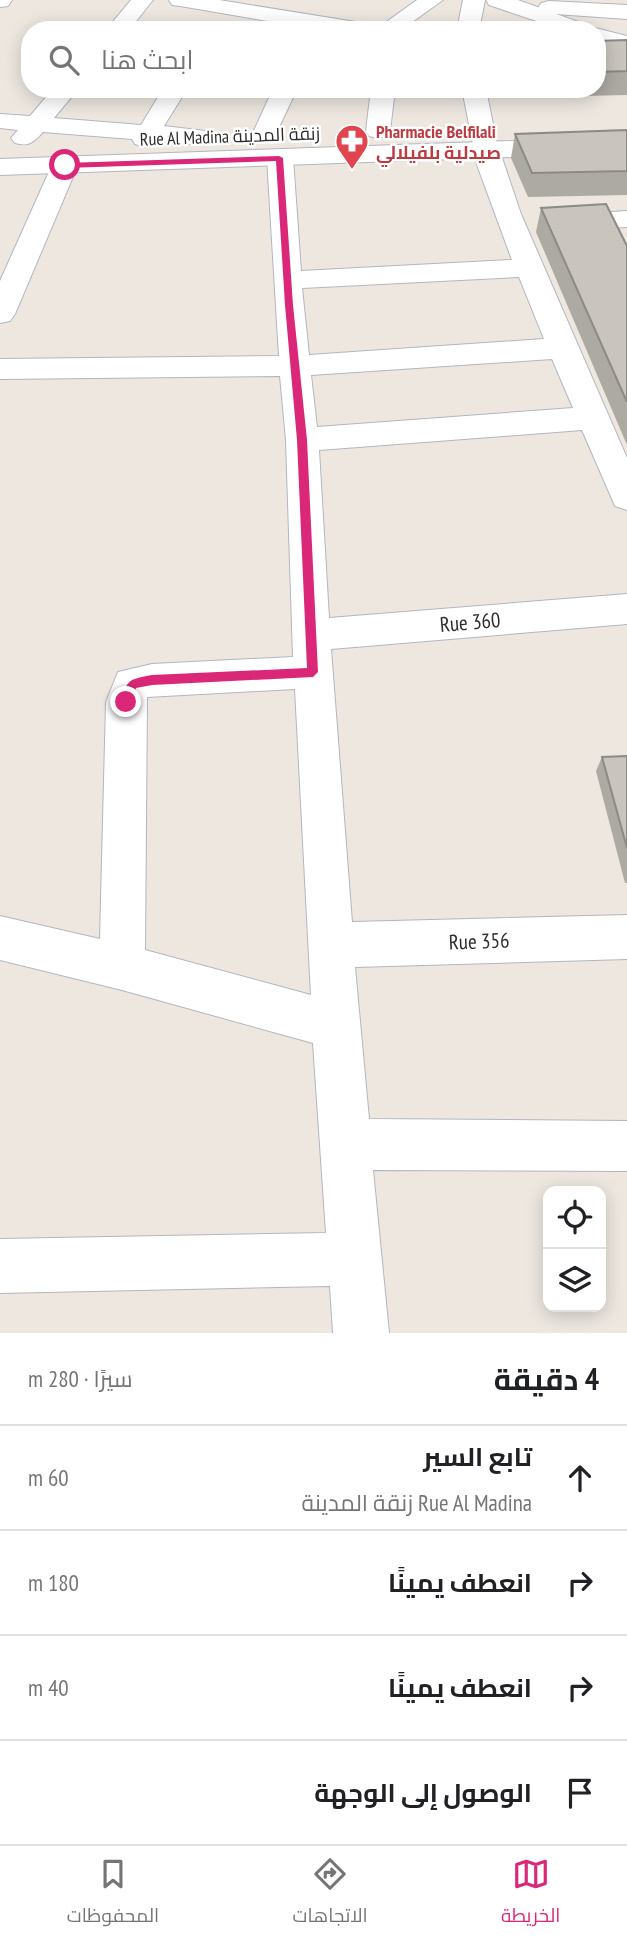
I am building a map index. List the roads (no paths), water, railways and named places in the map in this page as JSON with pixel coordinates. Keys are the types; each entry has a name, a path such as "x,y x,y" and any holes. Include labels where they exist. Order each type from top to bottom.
{"street":[{"path":"124,21 142,0"},
{"path":"180,0 234,4 295,21"},
{"path":"400,21 432,0"},
{"path":"470,21 474,0"},
{"path":"497,0 549,9 627,12"},
{"path":"220,21 234,4"},
{"path":"549,9 569,21"},
{"path":"606,37 627,43"},
{"path":"10,143 37,123 58,98"},
{"path":"0,121 146,135 169,98"},
{"path":"283,98 272,146 289,279 302,440 312,654 336,1026 361,1333"},
{"path":"379,131 382,98"},
{"path":"475,98 481,138 512,226 627,497"},
{"name":"Rue Al Madina زنقة المدينة","path":"10,143 146,135 205,136 272,146 481,138 627,122"},
{"name":"Rue Al Madina زنقة المدينة","path":"0,167 65,165 272,146 379,131 627,145"},
{"path":"0,314 65,165"},
{"path":"512,226 627,219"},
{"path":"289,279 529,268"},
{"path":"0,369 295,366 562,348"},
{"path":"302,440 592,418"},
{"name":"Rue 360","path":"122,967 126,702 132,684 312,654 627,609"},
{"name":"Rue 356","path":"331,946 627,937"},
{"path":"0,938 122,967 336,1026"},
{"path":"346,1144 627,1146"},
{"path":"0,1266 355,1259"}],"place":[{"name":"Pharmacie Belfilali صيدلية بلفيلالي","path":"352,171"}]}
